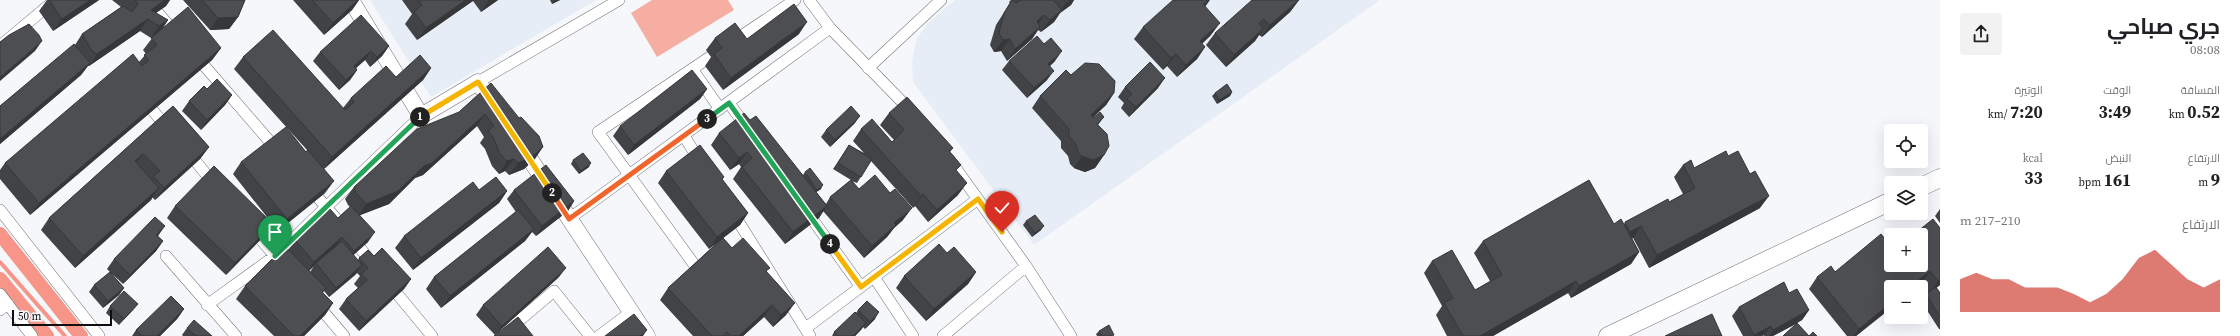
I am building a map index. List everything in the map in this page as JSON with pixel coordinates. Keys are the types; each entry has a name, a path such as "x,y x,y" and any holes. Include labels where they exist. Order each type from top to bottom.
{"main road":[{"path":"1928,184 1940,178"},
{"path":"1608,336 1884,204"}],"street":[{"path":"0,46 55,0"},
{"path":"147,0 286,160"},
{"path":"351,0 421,116"},
{"path":"207,305 275,256 327,208 421,116 619,0"},
{"path":"701,274 598,132 795,0"},
{"path":"809,0 830,28 918,118"},
{"path":"868,68 941,0"},
{"path":"569,219 630,176 830,28"},
{"path":"692,69 752,135"},
{"path":"478,82 647,336"},
{"path":"135,89 225,196"},
{"path":"684,136 705,170"},
{"path":"942,149 1026,266 1071,336"},
{"path":"301,178 432,336"},
{"path":"797,198 861,287"},
{"path":"726,203 808,332 861,287 978,199"},
{"path":"0,210 99,336"},
{"path":"245,220 290,274"},
{"path":"166,256 207,305 236,336"},
{"path":"943,336 1026,266"},
{"path":"874,277 913,336"},
{"path":"501,336 515,332 554,291 590,336"},
{"path":"306,292 342,335"},
{"path":"0,294 4,307 32,336"},
{"path":"599,336 631,312"}],"shaded area":[{"path":"370,0 596,0 431,97"},
{"path":"652,0 728,0 734,10 657,57 631,13"},
{"path":"955,0 1380,0 1034,245 913,82 912,62 916,40 928,23"}],"building":[{"path":"49,0 90,0 62,19"},
{"path":"135,0 165,0 151,10 168,20 159,26 148,19 97,54 92,51 82,34 123,6 132,12 138,4"},
{"path":"202,0 245,0 238,17 218,18"},
{"path":"312,0 358,0 333,23"},
{"path":"418,0 466,0 426,28 414,12 422,5"},
{"path":"1012,0 1017,3 1020,0 1053,0 1062,10 1050,20 1044,15 1037,21 1040,27 1015,49 1010,39 1003,40 999,33 1004,13"},
{"path":"1173,0 1208,0 1203,4 1220,23 1200,41 1205,47 1186,65 1176,54 1171,58 1143,27"},
{"path":"1252,0 1299,0 1270,25 1264,19 1259,23 1263,29 1234,55 1215,33"},
{"path":"794,4 807,22 731,78 714,54 722,48 715,38 735,23 747,39"},
{"path":"188,7 221,48 39,203 5,163 133,54 142,66 149,60 144,55 157,45 151,38"},
{"path":"361,15 389,46 377,57 371,51 354,66 357,70 346,80 320,52"},
{"path":"29,24 39,35 42,41 0,77 0,42 9,35"},
{"path":"273,30 345,110 354,102 351,98 386,66 396,77 420,55 431,68 332,157 243,57"},
{"path":"1037,36 1044,44 1051,38 1062,51 1048,64 1054,71 1034,88 1009,61"},
{"path":"74,44 90,63 0,139 0,106"},
{"path":"1150,62 1165,78 1136,107 1127,99 1132,94 1125,87"},
{"path":"1085,63 1099,64 1115,81 1114,93 1091,115 1093,118 1100,112 1104,117 1097,124 1107,134 1109,146 1104,155 1093,160 1082,156 1078,152 1076,144 1069,136 1069,129 1040,96 1066,70 1071,75"},
{"path":"692,70 707,89 634,145 620,126"},
{"path":"217,79 232,95 207,120 189,101 204,86 207,89"},
{"path":"491,83 519,118 521,117 539,136 543,147 532,157 518,163 514,159 507,161 500,154 493,137 488,131 494,126 485,114 432,163 424,166 398,191 366,204 356,193 354,187 417,129 459,112"},
{"path":"1227,84 1232,92 1219,100 1215,93"},
{"path":"907,97 953,148 949,151 961,165 956,170 967,183 937,210 923,194 921,196 861,129 872,119 892,142 904,130 889,113"},
{"path":"173,106 209,147 164,188 153,176 160,171 143,154 135,161 159,188 83,256 49,218"},
{"path":"851,106 860,116 835,140 826,130"},
{"path":"744,113 750,120 756,116 827,206 793,232 742,167 752,158 747,152 739,158 719,133"},
{"path":"286,127 306,152 308,150 334,181 287,219 241,162"},
{"path":"700,145 724,177 722,179 748,213 717,237 666,171"},
{"path":"849,145 872,159 861,177 838,163"},
{"path":"1726,151 1728,156 1738,151 1750,174 1755,171 1769,196 1657,255 1641,226 1630,232 1625,222 1668,199 1669,202 1695,188 1683,165 1691,160 1694,168"},
{"path":"583,153 591,163 581,171 573,160"},
{"path":"546,165 574,201 542,226 514,190"},
{"path":"214,166 273,224 235,263 175,206"},
{"path":"810,168 823,185 817,190 805,172"},
{"path":"875,175 890,193 895,189 912,208 894,223 896,225 872,246 830,197 851,180 859,189"},
{"path":"496,177 507,191 421,258 404,236 473,182 479,190"},
{"path":"1589,180 1614,224 1621,219 1639,252 1579,286 1576,281 1480,336 1463,336 1444,303 1453,298 1432,261 1452,250 1475,290 1502,275 1483,241"},
{"path":"351,206 375,232 354,251 342,237 314,262 295,240 330,209 338,218"},
{"path":"518,210 534,229 450,296 434,277"},
{"path":"1035,215 1044,226 1035,233 1026,221"},
{"path":"155,217 165,226 156,235 163,241 130,275 114,259"},
{"path":"1933,219 1940,228 1940,280 1938,281 1930,271 1919,280 1884,280 1884,309 1859,329 1817,277 1831,266 1835,272 1881,234 1884,238 1884,272 1928,272 1928,228 1922,228"},
{"path":"723,238 732,248 743,238 770,268 766,271 795,303 781,315 772,305 739,336 731,336 727,332 723,336 712,336 668,288"},
{"path":"342,241 362,265 336,288 316,263"},
{"path":"939,244 947,253 954,247 976,272 934,309 904,276"},
{"path":"285,246 326,288 322,292 333,303 300,336 294,336 245,286"},
{"path":"548,247 566,268 502,326 483,305"},
{"path":"382,248 411,279 366,321 346,299 367,280 361,274 368,268 359,258 368,250 374,256"},
{"path":"110,272 124,288 108,301 94,285"},
{"path":"1784,282 1789,293 1797,289 1809,310 1773,330 1771,326 1754,335 1739,307"},
{"path":"1936,287 1940,293 1940,317 1928,297 1928,293"},
{"path":"124,291 138,304 124,319 110,306"},
{"path":"171,296 184,309 157,336 142,336 136,330"},
{"path":"867,301 879,312 870,322 858,310"},
{"path":"855,312 866,323 853,336 838,336 834,332"},
{"path":"634,314 647,330 640,336 605,336"},
{"path":"1712,314 1722,336 1665,336"},
{"path":"518,317 533,336 494,336"},
{"path":"194,320 212,336 196,336 187,328"},
{"path":"1797,323 1809,336 1783,336"},
{"path":"1109,325 1114,335 1102,336 1099,331"},
{"path":"1813,332 1817,336 1809,336"}],"waterway":[{"path":"0,234 81,336"},
{"path":"0,262 65,336"},
{"path":"0,279 47,336"}],"route":[{"path":"275,256 327,208 421,116 478,82 569,219 729,103 861,287 978,199 1002,232"}]}
